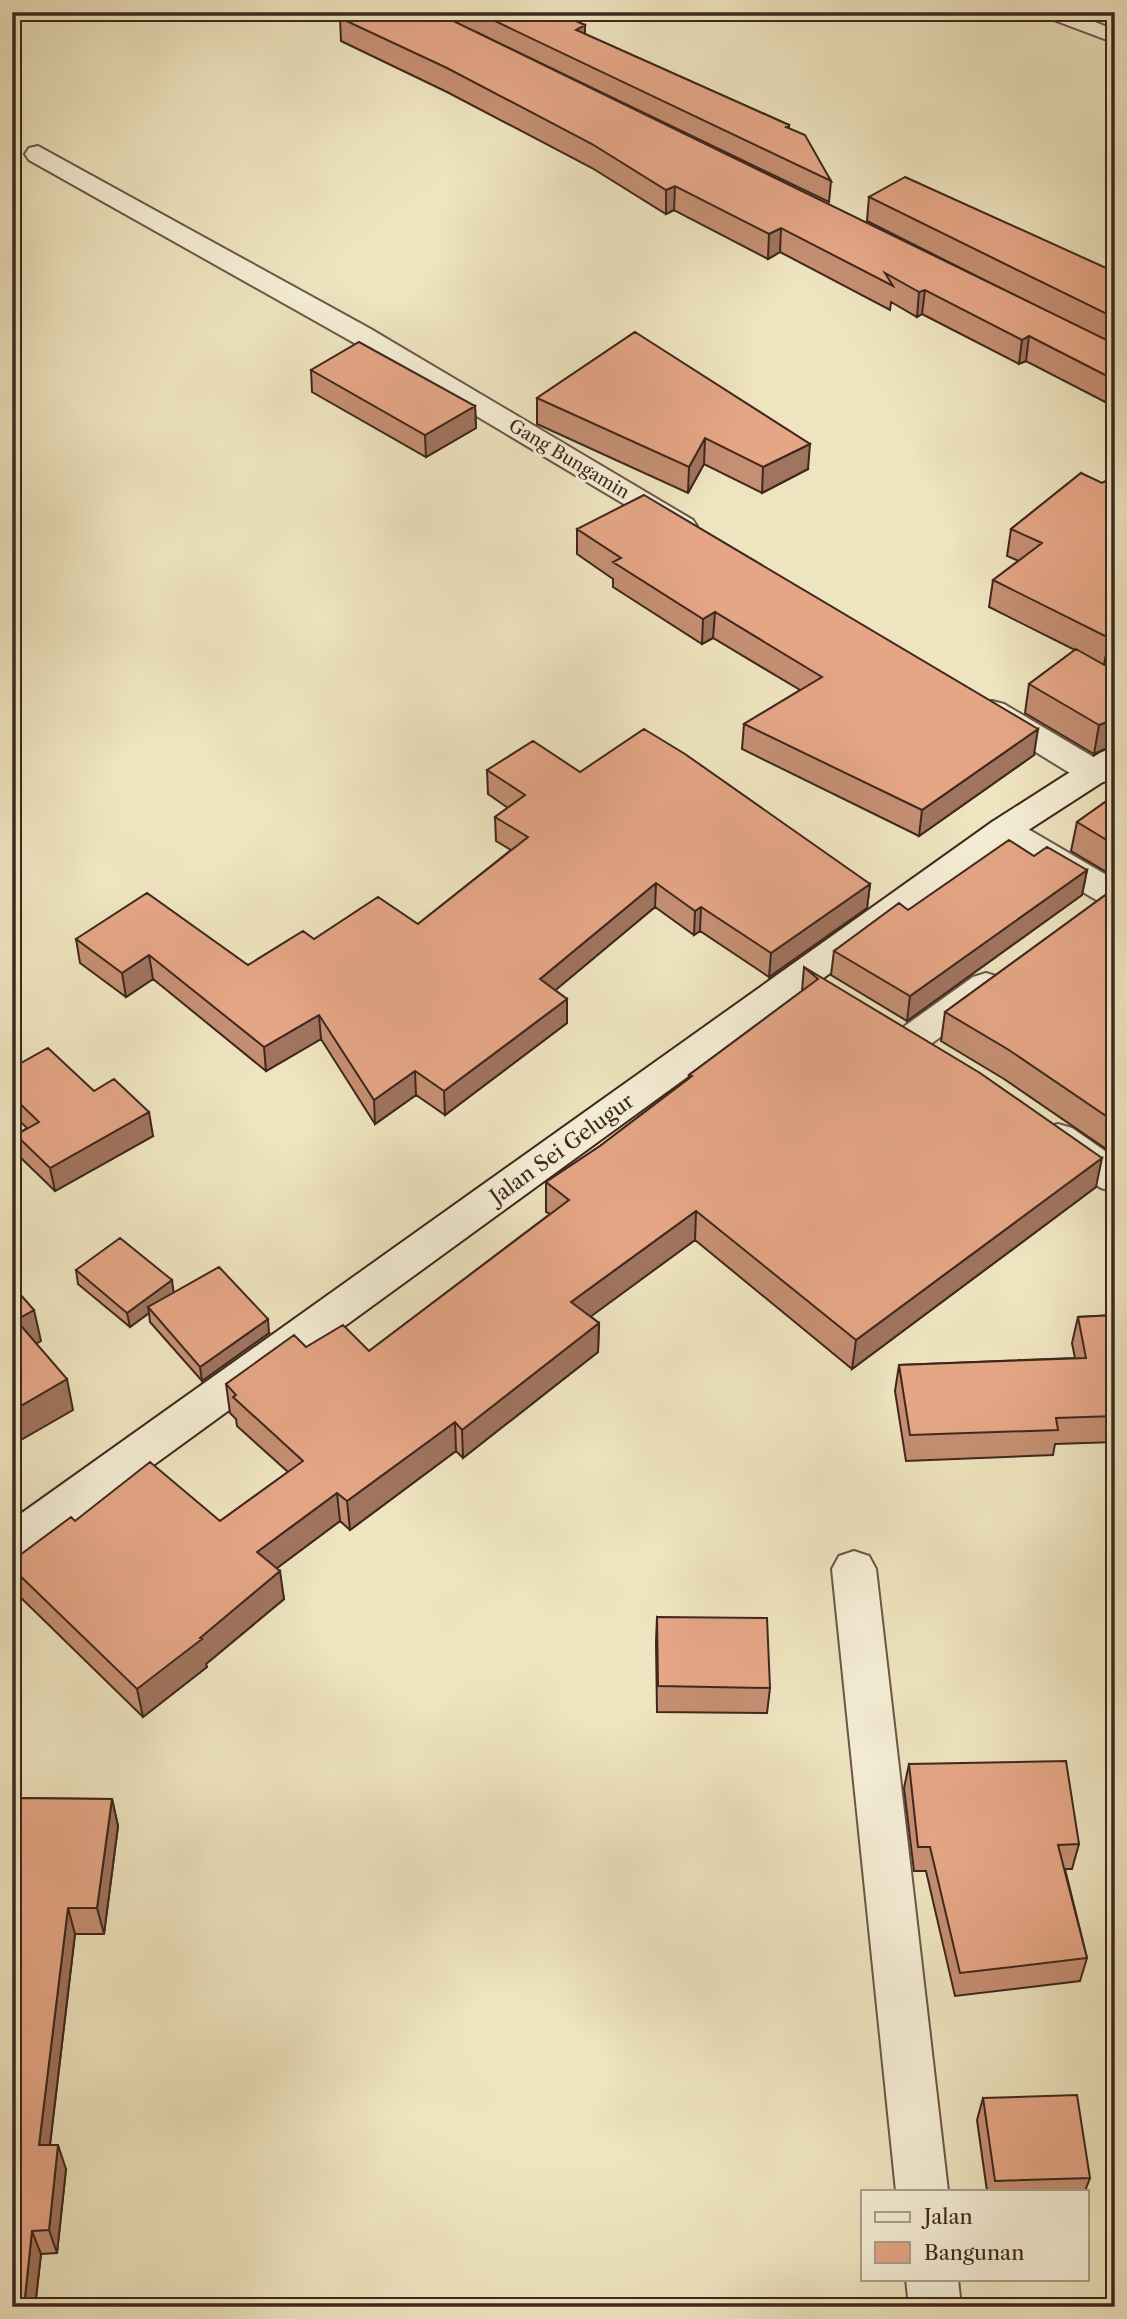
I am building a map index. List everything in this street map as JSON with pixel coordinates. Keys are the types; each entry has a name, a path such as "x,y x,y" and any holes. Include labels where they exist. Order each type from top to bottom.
{"street":[{"name":"Gang Bungamin","path":"38,154 359,334 704,539"},
{"path":"965,695 1105,766"},
{"name":"Jalan Sei Gelugur","path":"12,1544 1003,830 1105,766"},
{"path":"1003,830 1114,896 1078,919"},
{"path":"943,1063 897,1034 1010,968"},
{"path":"801,977 837,999"},
{"path":"1035,1123 1115,1178"},
{"path":"854,1569 922,2190"},
{"path":"932,2280 935,2307"}],"lane":[{"path":"1050,12 1115,37"}],"building":[{"path":"352,12 435,12 1115,344 1115,380 1029,336 1022,340 925,290 919,292 885,273 893,286 781,228 769,234 675,186 666,190 592,144 447,68 340,18"},
{"path":"476,12 555,12 585,25 576,30 789,125 786,127 805,135 831,181"},
{"path":"905,177 1115,272 1115,318 869,197"},
{"path":"635,332 810,444 763,467 705,438 689,467 537,398"},
{"path":"359,342 475,406 425,435 311,370"},
{"path":"1081,473 1102,483 1115,476 1115,633 1109,638 993,580 1042,543 1011,529"},
{"path":"644,495 1038,729 922,810 744,724 822,677 715,612 703,619 613,562 621,558 577,529"},
{"path":"1076,649 1115,671 1115,719 1099,725 1029,684"},
{"path":"644,729 685,754 870,884 771,953 701,907 695,911 656,883 540,979 567,999 444,1091 415,1071 374,1100 319,1015 264,1047 149,955 122,973 76,939 147,893 248,965 303,931 314,939 378,897 418,924 528,837 495,817 525,795 487,770 533,741 580,772"},
{"path":"1115,795 1115,845 1077,822"},
{"path":"1009,840 1034,856 1047,847 1087,870 910,996 834,951 899,903 908,910"},
{"path":"1115,888 1115,1122 1009,1050 945,1012"},
{"path":"804,967 980,1073 1102,1158 856,1340 696,1211 571,1302 599,1323 462,1430 455,1422 347,1501 337,1493 257,1552 280,1571 200,1638 202,1639 137,1689 12,1568 12,1561 71,1517 75,1521 150,1462 220,1521 303,1461 233,1397 236,1395 226,1384 294,1335 306,1347 343,1325 369,1351 569,1200 546,1182 600,1146 692,1076 689,1075 818,979"},
{"path":"48,1048 94,1091 114,1079 149,1112 50,1168 16,1135 39,1122 12,1096 12,1068"},
{"path":"120,1238 172,1280 127,1313 76,1270"},
{"path":"219,1267 268,1319 200,1367 148,1307"},
{"path":"12,1285 34,1310 16,1320 67,1379 12,1411"},
{"path":"1115,1315 1115,1416 1056,1418 1058,1430 910,1435 899,1365 1086,1358 1078,1317"},
{"path":"657,1617 767,1618 770,1688 658,1686"},
{"path":"1066,1761 1079,1844 1058,1845 1087,1958 960,1973 930,1847 918,1847 909,1764"},
{"path":"12,1798 112,1799 97,1908 68,1908 39,2145 58,2145 49,2230 32,2231 24,2307 12,2307"},
{"path":"1077,2095 1090,2178 995,2181 983,2098"}]}
